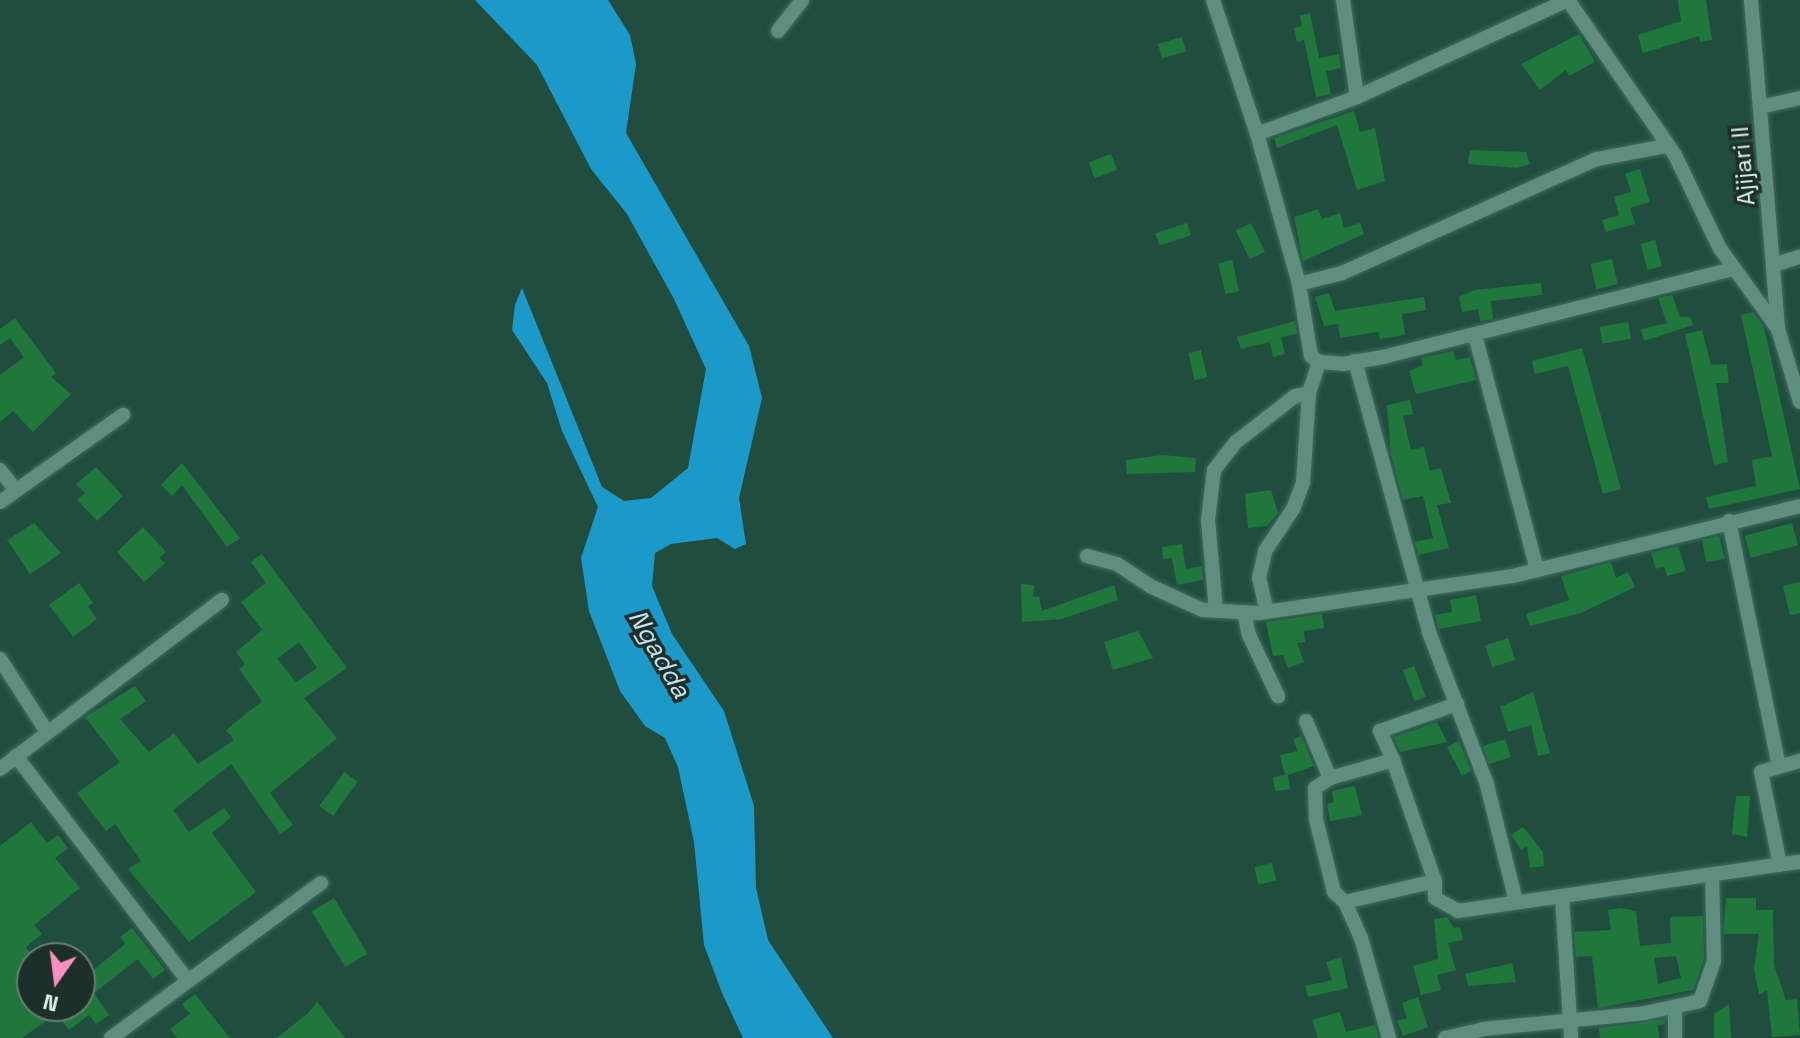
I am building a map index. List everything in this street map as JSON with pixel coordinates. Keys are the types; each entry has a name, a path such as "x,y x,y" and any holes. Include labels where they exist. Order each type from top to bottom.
{"street":[{"path":"778,31 802,0"},
{"path":"1213,0 1257,134 1299,284 1311,356 1319,362 1355,361 1475,335 1733,269"},
{"path":"1343,0 1357,97"},
{"path":"1257,134 1357,97 1568,0 1666,146 1733,269 1778,329 1800,402"},
{"name":"Ajijari II","path":"1751,0 1778,329"},
{"path":"1760,107 1800,98"},
{"path":"1299,284 1342,273 1597,159 1666,146"},
{"path":"1773,265 1800,257"},
{"path":"1475,335 1537,569"},
{"path":"1355,361 1418,593 1487,785 1516,901"},
{"path":"1267,612 1259,578 1265,551 1293,509 1303,483 1309,393 1319,362"},
{"path":"1216,611 1208,520 1214,470 1236,442 1295,396 1309,393"},
{"path":"0,502 123,415"},
{"path":"0,470 15,489"},
{"path":"1087,556 1117,564 1152,587 1216,611 1267,612 1418,593 1537,569 1800,506"},
{"path":"1729,521 1779,766"},
{"path":"0,769 222,600"},
{"path":"1244,612 1249,635 1278,696"},
{"path":"0,659 47,732"},
{"path":"1457,704 1380,731 1435,881 1435,898 1458,911 1800,862"},
{"path":"1306,721 1330,778"},
{"path":"16,756 188,981"},
{"path":"1389,1038 1361,938 1345,902 1334,892 1316,819 1315,788 1330,778 1393,760"},
{"path":"1780,865 1760,785 1761,772 1800,761"},
{"path":"1445,1038 1675,1008 1700,1001 1714,961 1712,876"},
{"path":"1345,902 1435,881"},
{"path":"111,1038 321,883"},
{"path":"1562,897 1571,1038"},
{"path":"1675,1008 1675,1038"}],"water":[{"name":"Ngadda","path":"475,0 608,0 630,35 636,64 626,133 749,346 762,398 739,498 746,544 735,549 717,538 671,544 655,553 652,586 672,634 724,711 754,806 756,888 768,940 833,1038 743,1038 722,993 704,945 694,842 678,767 665,738 645,726 620,691 589,611 581,558 598,507 562,431 547,383 512,330 515,305 522,288 602,487 624,501 651,498 688,468 706,369 674,299 627,214 591,169 537,65"}],"building":[{"path":"1678,0 1706,0 1712,40 1700,42 1699,36 1643,53 1638,35 1681,21"},
{"path":"1310,13 1319,58 1339,54 1341,68 1326,71 1331,94 1316,97 1304,40 1297,42 1294,28 1302,26 1300,15"},
{"path":"1579,34 1595,62 1569,76 1566,70 1540,90 1521,64"},
{"path":"1182,37 1186,51 1162,58 1158,44"},
{"path":"1354,111 1360,132 1375,128 1385,181 1357,190 1337,125 1277,148 1274,138"},
{"path":"1470,150 1526,152 1530,164 1517,168 1468,164"},
{"path":"1111,154 1117,170 1095,178 1089,163"},
{"path":"1640,169 1650,202 1630,208 1635,224 1606,232 1602,220 1619,215 1614,197 1631,192 1625,174"},
{"path":"1318,209 1322,219 1340,213 1344,228 1360,223 1364,234 1303,261 1294,217"},
{"path":"1187,223 1191,235 1160,246 1156,233"},
{"path":"1251,223 1265,252 1250,259 1236,230"},
{"path":"1655,240 1662,266 1647,270 1641,244"},
{"path":"1612,259 1618,284 1596,289 1591,264"},
{"path":"1232,260 1239,291 1226,294 1218,263"},
{"path":"1541,283 1542,295 1491,301 1493,319 1480,321 1478,309 1462,312 1459,297 1475,290"},
{"path":"1329,293 1335,311 1424,297 1426,310 1402,314 1405,335 1380,339 1378,332 1340,338 1338,324 1324,326 1315,297"},
{"path":"1672,295 1680,317 1690,317 1693,325 1644,341 1641,329 1667,323 1658,298"},
{"path":"1753,312 1764,327 1800,489 1709,509 1706,497 1756,486 1752,460 1772,456 1741,315"},
{"path":"15,318 56,373 51,377 71,394 33,432 13,411 0,422 0,375 24,357 10,338 0,345 0,329"},
{"path":"1295,321 1297,334 1281,337 1285,354 1273,357 1270,342 1241,349 1237,337"},
{"path":"1628,322 1631,339 1602,344 1599,327"},
{"path":"1702,330 1711,365 1727,364 1729,383 1716,383 1728,462 1714,465 1685,334"},
{"path":"1582,348 1621,489 1603,494 1568,366 1535,374 1532,361"},
{"path":"1201,350 1207,377 1195,380 1188,353"},
{"path":"1453,351 1456,360 1470,357 1476,380 1416,394 1409,371 1423,365 1421,358"},
{"path":"1410,400 1413,414 1403,416 1411,450 1424,447 1430,471 1441,468 1451,503 1437,505 1449,548 1418,555 1415,542 1433,538 1423,496 1403,500 1391,454 1387,405"},
{"path":"1162,455 1196,458 1195,472 1127,474 1126,460"},
{"path":"182,463 240,538 227,547 182,485 172,496 161,485"},
{"path":"96,467 123,496 97,521 77,500 85,493 76,484"},
{"path":"1271,490 1278,513 1267,526 1248,528 1245,494"},
{"path":"34,523 61,553 30,574 7,540"},
{"path":"1792,523 1798,545 1751,558 1745,536"},
{"path":"143,527 166,552 159,558 165,563 144,582 117,552"},
{"path":"1719,536 1725,559 1706,562 1702,540"},
{"path":"1182,544 1186,569 1202,566 1203,580 1177,585 1172,558 1163,559 1162,547"},
{"path":"1678,546 1686,571 1667,576 1664,566 1656,569 1651,553"},
{"path":"262,554 347,668 304,698 337,738 270,793 293,825 280,834 231,764 173,810 189,832 224,808 231,817 212,833 256,892 189,942 128,869 141,861 115,824 106,831 77,793 120,762 85,717 135,686 146,701 120,719 149,752 174,733 198,764 234,740 226,730 262,701 239,669 245,664 236,652 262,630 241,602 266,583 251,562","holes":["299,642 317,668 296,682 277,659"]},
{"path":"1611,562 1616,578 1628,572 1635,587 1581,613 1530,626 1526,614 1569,600 1561,576"},
{"path":"1800,582 1800,613 1790,615 1783,586"},
{"path":"79,583 93,603 88,606 97,619 73,637 49,605"},
{"path":"1021,584 1034,585 1033,597 1039,596 1042,611 1114,585 1118,600 1062,619 1022,622"},
{"path":"1476,595 1481,621 1439,629 1435,615 1452,612 1450,600"},
{"path":"1322,614 1324,628 1304,631 1305,642 1297,643 1304,662 1288,668 1283,655 1273,656 1266,622"},
{"path":"1138,631 1153,658 1113,670 1104,642"},
{"path":"1508,638 1515,660 1492,667 1485,645"},
{"path":"1414,666 1426,697 1415,701 1403,670"},
{"path":"1533,692 1550,753 1538,756 1531,725 1508,732 1500,707"},
{"path":"1437,722 1447,742 1400,752 1394,737"},
{"path":"1301,736 1314,766 1288,775 1290,789 1275,791 1273,777 1285,775 1280,755 1298,751 1293,739"},
{"path":"1505,739 1511,757 1489,764 1483,746"},
{"path":"1459,741 1471,771 1462,776 1447,747"},
{"path":"344,772 358,782 333,816 319,806"},
{"path":"1355,786 1362,815 1330,821 1327,804 1334,802 1332,791"},
{"path":"1736,796 1750,796 1747,837 1732,834"},
{"path":"31,822 47,843 58,835 68,848 55,858 80,888 34,925 42,934 32,942 16,942 16,1022 45,1022 22,1038 0,1038 0,846"},
{"path":"1523,827 1543,852 1544,866 1530,868 1527,846 1521,850 1511,835"},
{"path":"1272,863 1276,881 1259,885 1254,867"},
{"path":"334,898 367,954 345,967 312,911"},
{"path":"1726,898 1756,898 1756,910 1773,910 1774,965 1786,1000 1797,999 1800,1035 1772,1037 1767,990 1759,995 1754,969 1759,934 1723,934"},
{"path":"1621,908 1636,911 1640,946 1671,943 1670,917 1703,916 1704,959 1693,990 1598,1008 1592,956 1576,957 1574,932 1611,930 1608,910","holes":["1676,956 1681,978 1658,984 1654,958"]},
{"path":"1447,917 1454,928 1460,927 1463,940 1448,943 1456,970 1437,975 1441,990 1421,995 1413,966 1438,959 1434,919"},
{"path":"132,928 165,970 153,979 138,959 96,991 96,968 125,944 120,937"},
{"path":"1341,957 1348,988 1308,997 1305,986 1332,980 1326,962"},
{"path":"1512,963 1516,982 1468,986 1465,974"},
{"path":"195,994 230,1038 177,1038 170,1029 190,1014 182,1004"},
{"path":"96,996 109,1015 96,1024 94,1022"},
{"path":"1418,997 1428,1027 1403,1036 1397,1021 1407,1018 1402,1003"},
{"path":"317,1002 345,1038 277,1038 308,1013"},
{"path":"1729,1004 1731,1038 1714,1038 1714,1014"},
{"path":"1340,1012 1346,1032 1375,1025 1379,1038 1318,1038 1312,1020"},
{"path":"1665,1019 1665,1024 1658,1025 1659,1038 1600,1038 1599,1028"},
{"path":"62,1022 80,1022 69,1030"}]}
